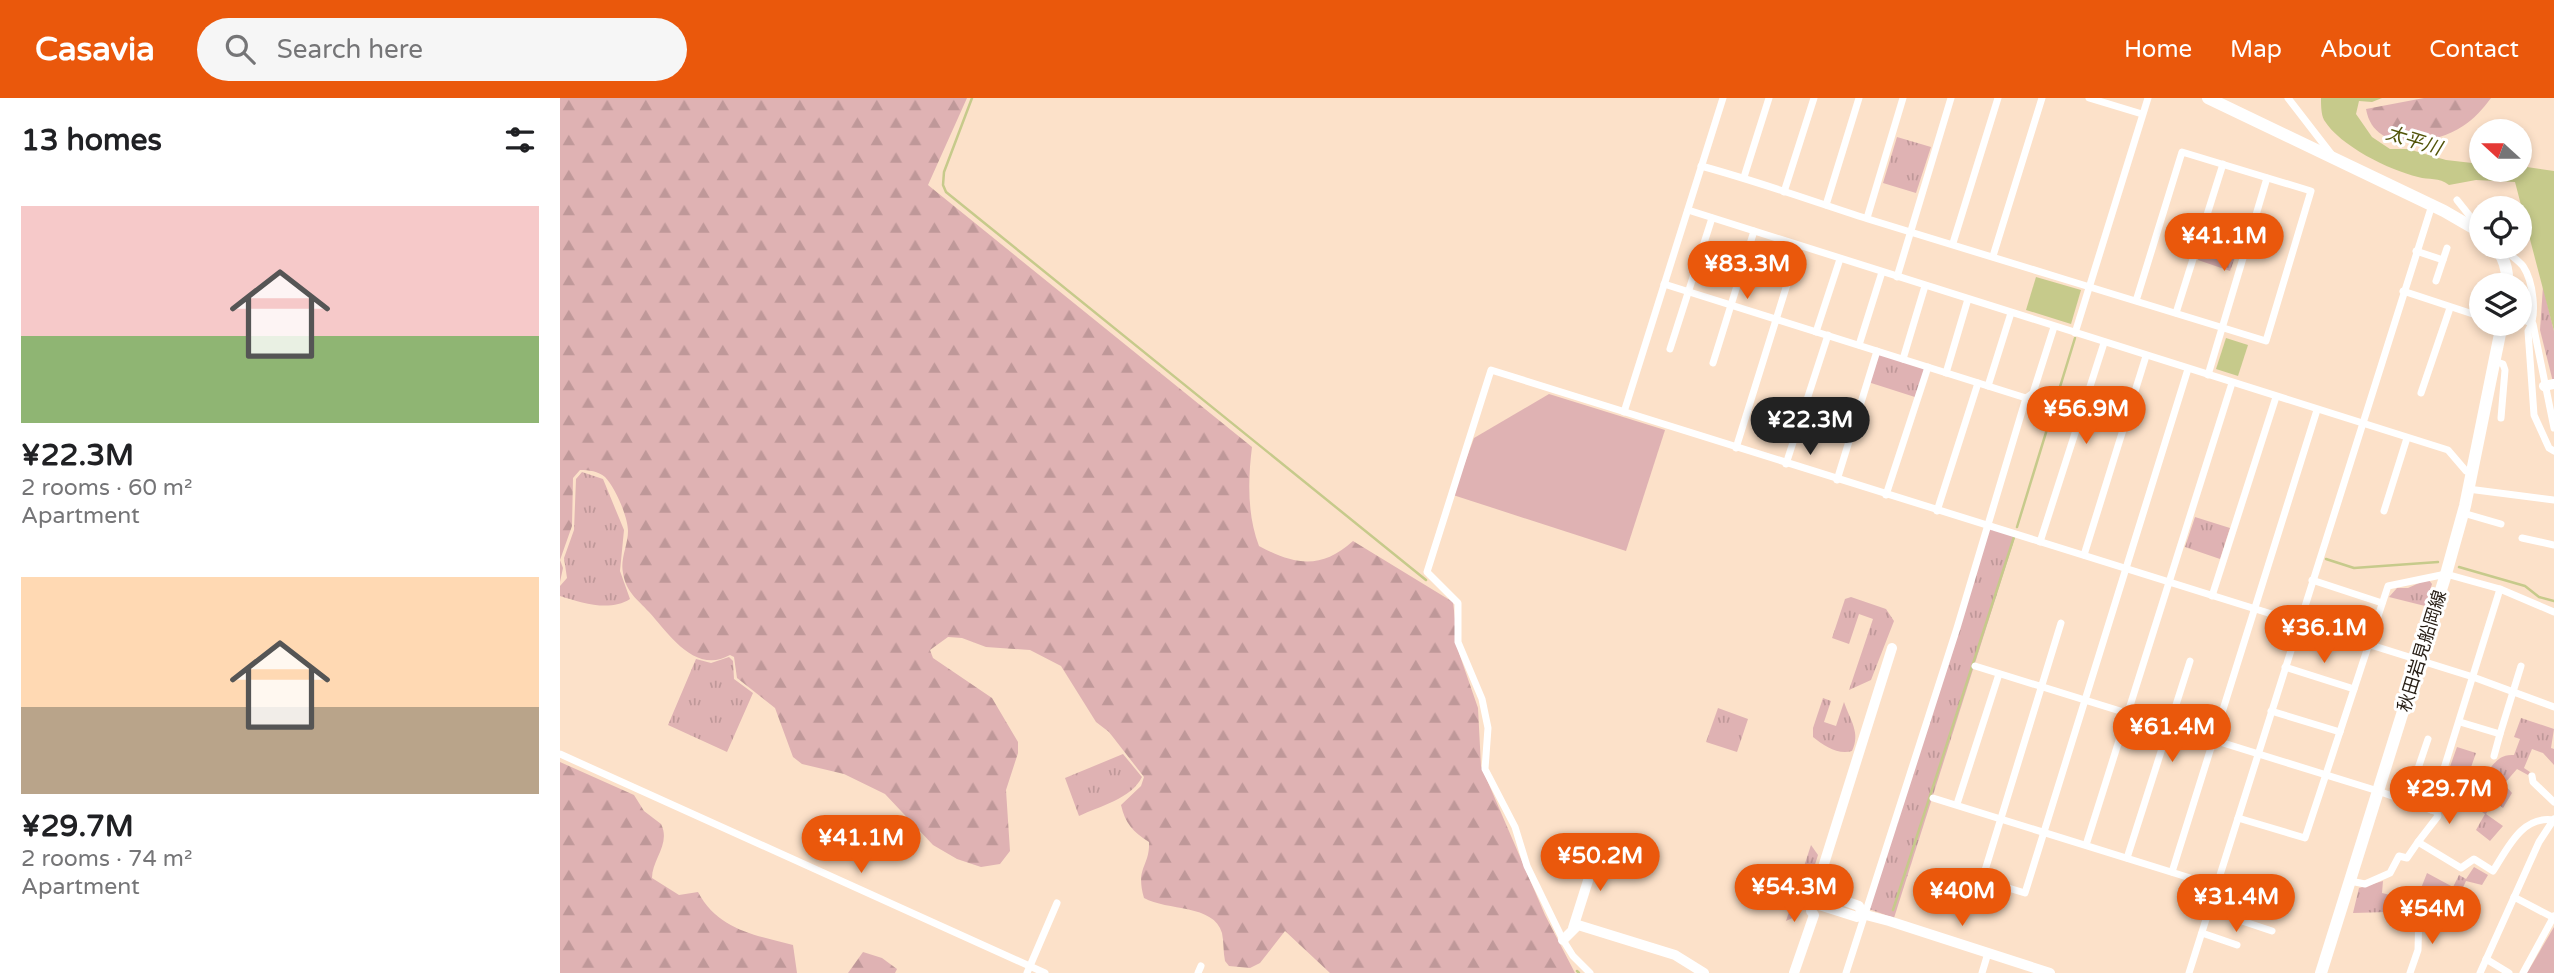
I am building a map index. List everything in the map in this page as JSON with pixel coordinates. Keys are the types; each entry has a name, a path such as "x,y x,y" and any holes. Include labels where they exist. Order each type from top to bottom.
{"main road":[{"path":"2208,98 2469,224"},
{"name":"秋田岩見船岡線","path":"2321,973 2446,574 2463,513 2499,336"}],"street":[{"path":"1624,412 1723,98"},
{"path":"1744,177 1769,98"},
{"path":"1784,192 1814,98"},
{"path":"1826,205 1859,98"},
{"path":"1867,218 1903,98"},
{"path":"1897,277 1951,98"},
{"path":"1953,243 1998,98"},
{"path":"1993,256 2042,98"},
{"path":"2089,98 2142,114"},
{"path":"2075,333 2148,98"},
{"path":"2288,98 2334,157"},
{"path":"1701,166 1744,177 1784,192 1953,243 2089,287 2266,341 2311,191 2182,152 2136,301"},
{"path":"2176,313 2223,164"},
{"path":"2208,375 2267,178"},
{"path":"2457,200 2469,214"},
{"path":"2189,973 2432,205"},
{"path":"1688,210 2448,450 2466,471 2472,472"},
{"path":"1670,349 1712,218"},
{"path":"1713,363 1754,231"},
{"path":"1736,448 1799,246"},
{"path":"2436,281 2447,248"},
{"path":"2416,251 2444,260"},
{"path":"1816,332 1840,258"},
{"path":"2514,259 2528,275 2533,324 2549,385 2554,428"},
{"path":"1859,345 1882,272"},
{"path":"1664,284 2026,398"},
{"path":"1903,359 1926,286"},
{"path":"2403,291 2469,313"},
{"path":"1946,373 1968,299"},
{"path":"2421,393 2450,308"},
{"path":"1988,386 2011,313"},
{"path":"2533,324 2528,331 2534,415 2549,448 2554,451"},
{"path":"1846,973 2026,398 2033,393 2054,327"},
{"path":"1786,464 1828,335"},
{"path":"2040,542 2104,343"},
{"path":"1837,480 1877,351"},
{"path":"2084,555 2146,356"},
{"path":"2494,361 2503,364 2505,370 2501,418"},
{"path":"1886,495 1928,367"},
{"path":"2061,623 1982,880 2025,893 2128,569 2188,369"},
{"path":"1590,973 1573,957 1563,940 1527,866 1515,827 1485,769 1488,728 1477,685 1458,642 1458,603 1427,572 1491,370 2473,677 2554,707"},
{"path":"1937,511 1978,383"},
{"path":"2086,845 2232,383"},
{"path":"2212,596 2276,397"},
{"path":"2172,872 2317,410"},
{"path":"2385,512 2407,438"},
{"path":"2468,489 2554,500"},
{"path":"2463,513 2501,524"},
{"path":"2522,538 2554,545"},
{"path":"2238,818 2305,838 2388,586 2446,574 2500,589 2554,612"},
{"path":"2312,580 2382,603"},
{"path":"2431,810 2500,589"},
{"path":"1794,973 1814,915 1811,911 1815,897 1892,648"},
{"path":"2127,858 2190,662"},
{"path":"1975,666 2378,791 2431,810 2438,817 2411,855 2395,859 2390,873 2360,885 2350,881"},
{"path":"2494,756 2521,666"},
{"path":"2285,667 2354,689"},
{"path":"1957,804 1998,674"},
{"path":"2271,711 2340,732"},
{"path":"2459,722 2500,734"},
{"path":"2407,801 2428,739"},
{"path":"560,754 1028,970 1045,973"},
{"path":"2532,776 2533,782 2554,802"},
{"path":"1933,798 2216,886"},
{"path":"2418,842 2461,868 2474,859 2493,871 2517,831 2543,818 2554,820 2539,842 2480,973"},
{"path":"1573,928 1598,849"},
{"path":"1815,897 1860,906 1863,914"},
{"path":"2514,897 2554,917 2523,973"},
{"path":"1028,970 1057,904"},
{"path":"2209,910 2272,931"},
{"path":"2410,973 2418,950 2419,912"},
{"path":"1863,914 2050,973"},
{"path":"1563,940 1578,925 1675,955 1704,973"},
{"path":"2202,933 2237,945"},
{"path":"1982,973 1988,953"},
{"path":"2486,959 2509,973"}],"green space":[{"path":"560,98 967,98 928,185 1252,447 1250,497 1252,522 1259,546 1284,557 1308,561 1330,557 1353,541 1453,602 1459,653 1478,708 1481,766 1545,915 1575,973 1330,973 1285,931 1260,963 1250,968 1229,966 1225,961 1222,933 1210,917 1144,898 1141,880 1149,842 1130,826 1121,805 1141,786 1144,777 1109,732 1096,722 1061,666 1030,650 986,647 962,638 948,637 930,650 933,658 992,698 1018,742 1018,753 1006,790 1010,851 1000,864 981,867 957,859 933,845 885,794 844,774 802,764 793,757 775,708 737,678 734,657 730,655 717,660 705,660 694,656 674,640 633,595 624,580 623,557 628,536 626,518 613,488 599,473 580,470 573,478 572,526 560,560"},
{"path":"2424,98 2491,98 2478,114 2463,126 2451,133 2422,141 2393,140 2381,134 2371,124 2366,109"},
{"path":"1897,137 1931,147 1916,193 1883,183"},
{"path":"2208,232 2240,244 2230,271 2198,260"},
{"path":"2543,286 2554,331 2554,386 2540,330"},
{"path":"1877,351 1928,367 1918,398 1868,382"},
{"path":"1549,394 1665,430 1626,551 1453,495 1474,438"},
{"path":"582,472 603,479 624,530 620,571 630,599 622,603 596,605 560,596 560,586 567,578 564,558 574,530 576,479"},
{"path":"2195,517 2230,528 2220,559 2185,547"},
{"path":"1988,525 2016,534 1894,918 1869,909"},
{"path":"560,560 563,568 560,582"},
{"path":"2428,579 2432,584 2425,606 2389,597 2397,588 2408,588"},
{"path":"1851,597 1886,609 1894,621 1871,680 1849,690 1873,619 1859,614 1849,644 1832,638 1845,599"},
{"path":"729,657 733,661 734,679 753,693 727,752 668,725 696,659 711,663"},
{"path":"1823,698 1831,701 1824,722 1836,726 1844,702 1855,732 1852,751 1836,751 1813,737 1813,728"},
{"path":"1718,708 1748,719 1737,752 1706,742"},
{"path":"2521,718 2554,729 2551,748 2554,749 2554,765 2543,753 2532,749 2524,768 2530,772 2528,775 2517,769 2504,784 2512,793 2503,808 2494,801 2486,814 2503,826 2490,841 2476,830 2485,814 2449,794 2458,770 2479,774 2499,759 2514,755 2520,739 2514,737"},
{"path":"2457,747 2476,753 2469,773 2456,768 2448,792 2442,789"},
{"path":"1123,754 1142,777 1137,785 1114,801 1079,816 1065,778"},
{"path":"560,762 634,795 644,811 661,824 663,845 652,878 679,895 698,892 716,915 739,929 793,945 797,973 560,973"},
{"path":"1811,845 1818,855 1799,915 1786,921"},
{"path":"2474,867 2488,875 2482,885 2466,881 2458,898 2468,903 2453,912 2432,907 2422,918 2422,911 2353,913 2359,888 2383,881 2382,893 2416,901 2427,873 2453,887 2459,875 2466,879"},
{"path":"2554,927 2554,973 2527,973"},
{"path":"863,952 882,958 897,969 895,973 848,973"}],"shaded area":[{"path":"2321,98 2382,98 2372,102 2359,101 2356,114 2372,137 2390,149 2408,149 2446,160 2469,163 2469,181 2449,185 2393,169 2366,156 2331,130 2321,109"},
{"path":"2532,168 2554,171 2554,331 2532,247 2532,196 2519,196 2515,182 2532,182"},
{"path":"2036,277 2081,290 2071,324 2026,310"},
{"path":"2226,338 2248,345 2238,376 2216,369"}],"waterway":[{"path":"972,98 944,172 943,185 946,192 1426,580"},
{"path":"2017,527 2075,338"},
{"path":"1893,910 2014,537"},
{"path":"2326,559 2354,568 2438,562"},
{"path":"2459,567 2525,586 2539,597 2554,601"}],"water label":[{"name":"太平川","path":"2414,140"}]}
